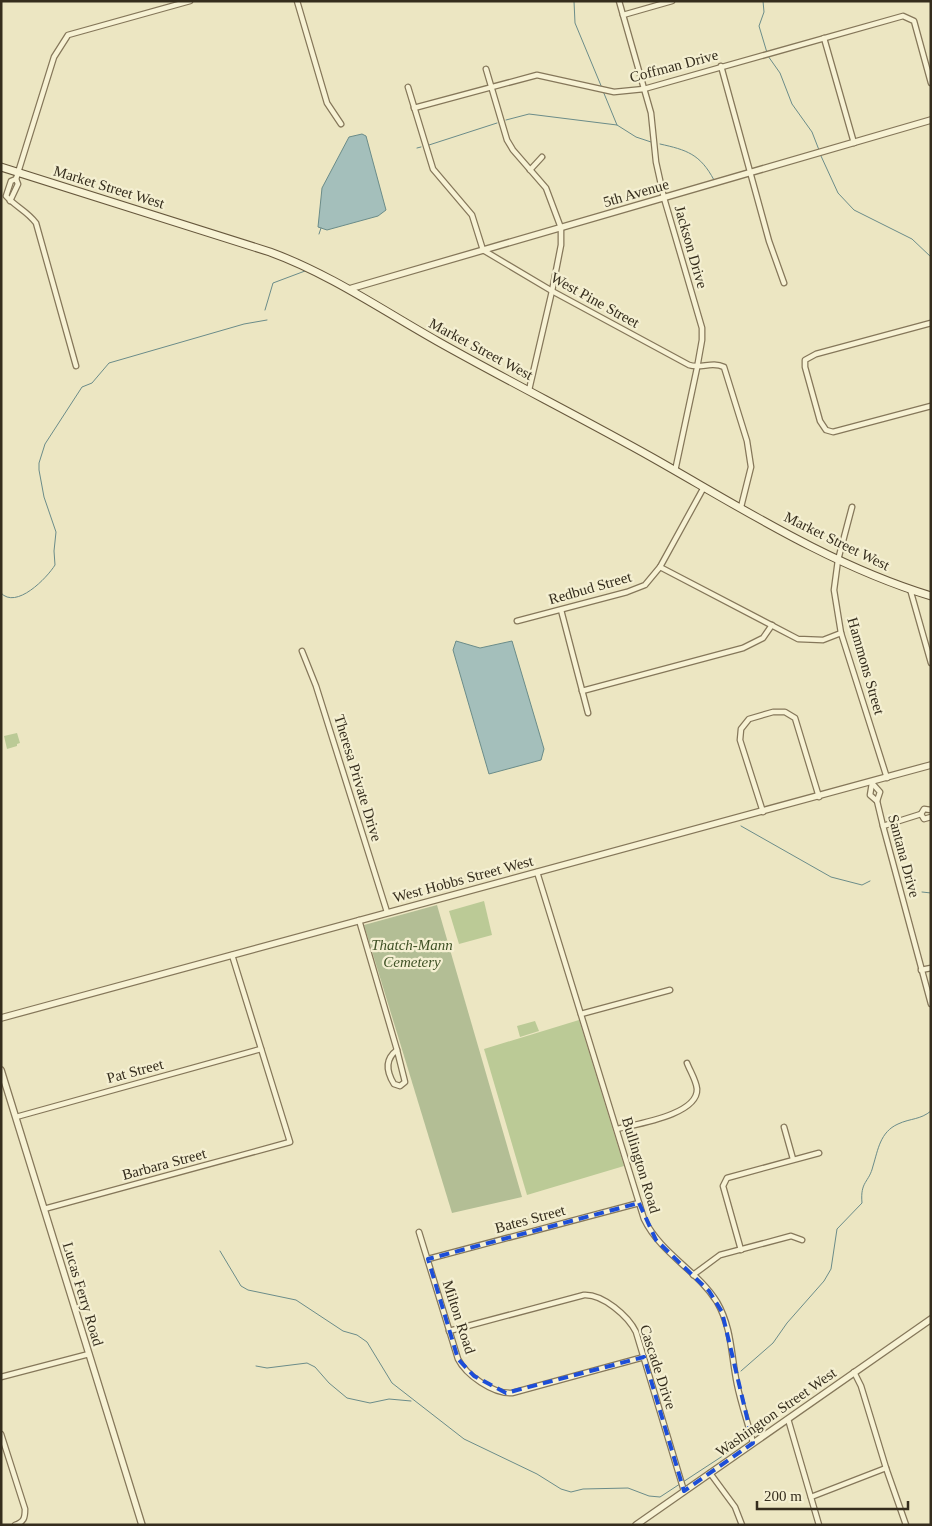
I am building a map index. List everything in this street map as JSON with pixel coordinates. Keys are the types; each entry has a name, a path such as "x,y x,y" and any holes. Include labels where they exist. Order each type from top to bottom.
{"main road":[{"name":"Market Street West","path":"1,167 17,176 270,252 305,265 451,349 838,560 878,578 931,596"}],"street":[{"path":"10,201 18,184 17,176 54,57 68,35 190,1"},
{"path":"297,1 327,103 340,124"},
{"name":"Jackson Drive","path":"619,1 651,114 656,162 664,198 702,328 698,368 675,471"},
{"path":"623,15 672,1"},
{"name":"Coffman Drive","path":"414,108 537,75 614,92 644,89 903,16 909,17 916,27 931,83"},
{"path":"824,38 854,143"},
{"path":"721,66 769,241 784,284"},
{"path":"486,69 507,140 546,188 561,228 561,245 552,291 529,390"},
{"path":"408,87 433,169 472,215 483,250"},
{"name":"5th Avenue","path":"349,289 930,121"},
{"path":"530,170 542,157"},
{"path":"17,176 11,181 6,196 14,206 28,212 36,223 76,366"},
{"name":"West Pine Street","path":"483,250 552,291 698,368"},
{"path":"931,323 816,354 805,360 805,367 822,426 826,430 832,432 931,406"},
{"path":"698,368 718,364 724,367 726,372 746,441 751,467 741,507"},
{"name":"Redbud Street","path":"517,621 639,588 650,581 660,567 704,487"},
{"name":"Hammons Street","path":"852,507 838,560 834,590 841,633 887,778"},
{"path":"660,567 798,639 823,640 841,633"},
{"path":"910,590 931,662"},
{"path":"561,610 588,713"},
{"path":"582,691 743,648 763,638 772,625"},
{"name":"Theresa Private Drive","path":"302,651 316,686 387,912"},
{"path":"763,812 740,740 741,728 749,719 773,712 785,712 795,718 819,796"},
{"name":"West Hobbs Street West","path":"1,1018 387,912 872,783 931,765"},
{"name":"Santana Drive","path":"872,783 870,795 878,801"},
{"name":"Santana Drive","path":"872,783 880,792 878,801 883,826 931,1004"},
{"path":"883,826 921,814 924,809 931,810"},
{"path":"921,814 926,819 931,817"},
{"name":"Bullington Road","path":"537,872 644,1219 656,1240 694,1275 716,1302 727,1324 737,1384 753,1443"},
{"path":"359,920 397,1050 404,1076 405,1082 400,1086 394,1084 388,1066 391,1054 397,1050"},
{"path":"232,955 261,1049"},
{"path":"921,970 931,968"},
{"path":"582,1014 670,990"},
{"name":"Pat Street","path":"16,1117 261,1049"},
{"name":"Barbara Street","path":"44,1209 290,1142 261,1049"},
{"path":"617,1129 673,1114 689,1105 696,1095 697,1089 687,1063"},
{"name":"Lucas Ferry Road","path":"1,1070 142,1525"},
{"path":"784,1127 793,1160"},
{"path":"741,1250 723,1186 723,1179 819,1153"},
{"name":"Bates Street","path":"428,1259 639,1202"},
{"name":"Milton Road","path":"419,1232 458,1358 464,1368 494,1389 506,1393 644,1357"},
{"path":"694,1275 720,1256 791,1236 802,1240"},
{"name":"Cascade Drive","path":"449,1331 590,1295 602,1299 630,1322 636,1332 684,1491"},
{"name":"Washington Street West","path":"636,1525 931,1318"},
{"path":"1,1377 89,1354"},
{"path":"854,1372 864,1395 886,1468 906,1525"},
{"path":"788,1419 819,1525"},
{"path":"1,1434 25,1509 25,1518 21,1523 15,1525"},
{"path":"811,1497 886,1468"},
{"path":"710,1473 735,1507 742,1525"}],"highlighted area":[{"path":"639,1203 656,1240 709,1291 722,1312 753,1443 684,1491 644,1357 506,1393 474,1376 458,1359 428,1259"}],"green space":[{"path":"17,733 20,743 7,749 4,736"},
{"path":"484,901 492,935 459,944 449,911"},
{"name":"Thatch-Mann Cemetery","path":"437,905 522,1197 452,1213 364,925"},
{"path":"579,1020 624,1166 527,1195 484,1049"},
{"path":"535,1021 539,1031 520,1037 517,1026"}],"water":[{"path":"362,134 366,136 386,210 378,216 327,230 318,227 322,188 349,137"},
{"path":"456,641 480,648 512,641 544,749 541,760 489,774 453,650"}],"waterway":[{"path":"574,1 575,23 602,88"},
{"path":"763,1 764,12 759,26 768,56 780,73 792,104 812,132 819,150"},
{"path":"603,91 617,125"},
{"path":"506,120 529,114 617,125 636,137 651,142"},
{"path":"429,145 497,123"},
{"path":"660,144 678,148 692,154 709,171 714,180 748,170"},
{"path":"417,148 421,147"},
{"path":"752,169 819,150"},
{"path":"821,156 838,193 854,210 912,239 931,257"},
{"path":"319,234 321,228"},
{"path":"265,310 273,283 305,271"},
{"path":"1,593 7,597 15,598 23,595 38,584 55,565 56,532 44,497 39,463 45,444 82,387 92,383 109,363 244,324 267,320"},
{"path":"741,826 831,877 862,885 870,881"},
{"path":"922,892 931,893"},
{"path":"741,1371 773,1343 787,1323 824,1281 831,1269 837,1229 862,1203 862,1190 871,1172 883,1137 892,1127 923,1116 931,1111"},
{"path":"220,1251 241,1286 248,1290 296,1300 343,1331 357,1335 367,1342 392,1383 464,1439 537,1474 561,1489 571,1492 583,1489 628,1488 649,1496 660,1497 744,1442 742,1437"},
{"path":"256,1366 267,1368 307,1363 315,1367 329,1383 347,1398 370,1403 389,1399 411,1401"}]}
